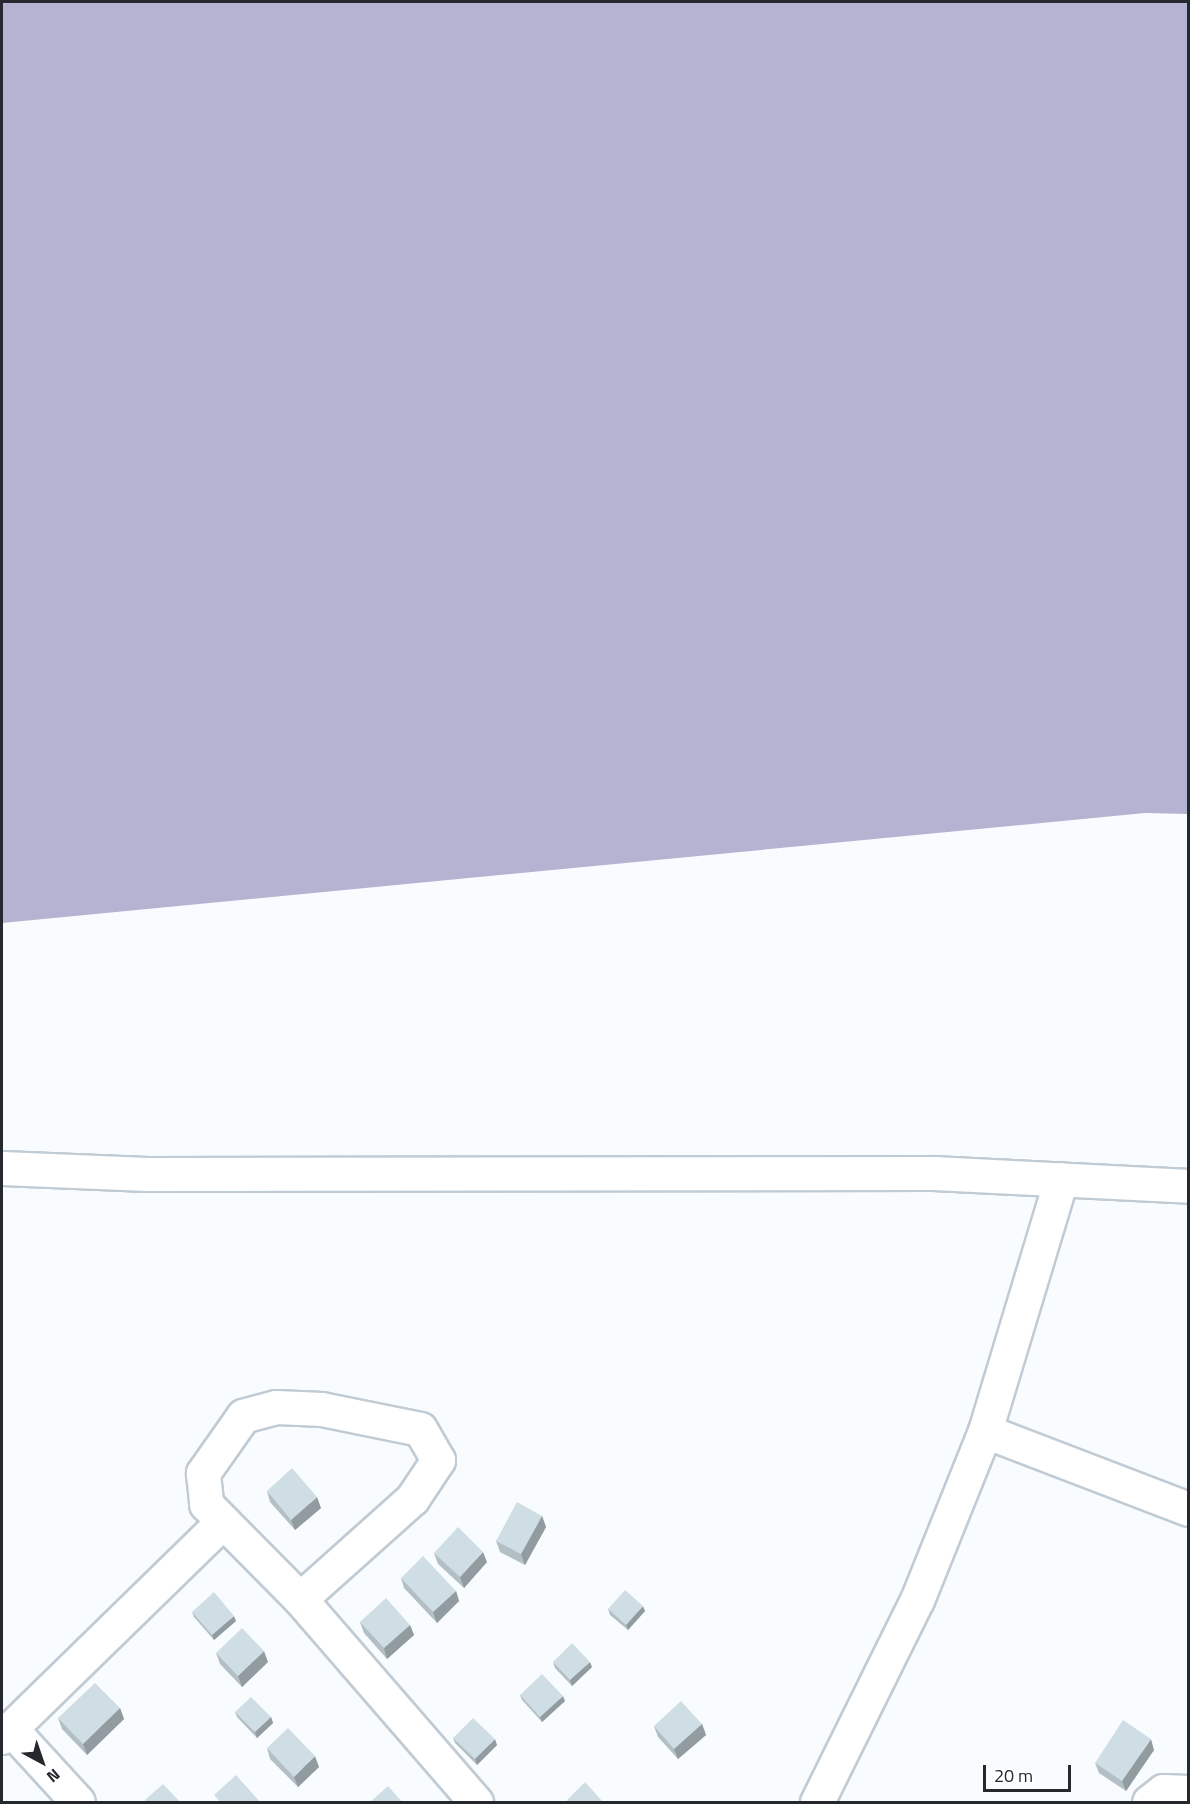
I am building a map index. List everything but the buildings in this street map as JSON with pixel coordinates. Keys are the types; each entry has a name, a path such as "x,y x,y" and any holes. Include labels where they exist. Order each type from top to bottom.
{"street":[{"path":"2,1168 147,1174 935,1173 1188,1185"},
{"path":"817,1803 917,1600 985,1431 1061,1179"},
{"path":"300,1599 412,1499 438,1460 420,1429 322,1409 276,1407 243,1416 203,1473 206,1504 300,1599 476,1803"},
{"path":"985,1431 1188,1509"},
{"path":"78,1803 6,1733 222,1522"},
{"path":"1149,1803 1163,1791 1188,1792"}],"shaded area":[{"path":"2,2 1188,2 1188,814 1145,813 2,923"}]}
